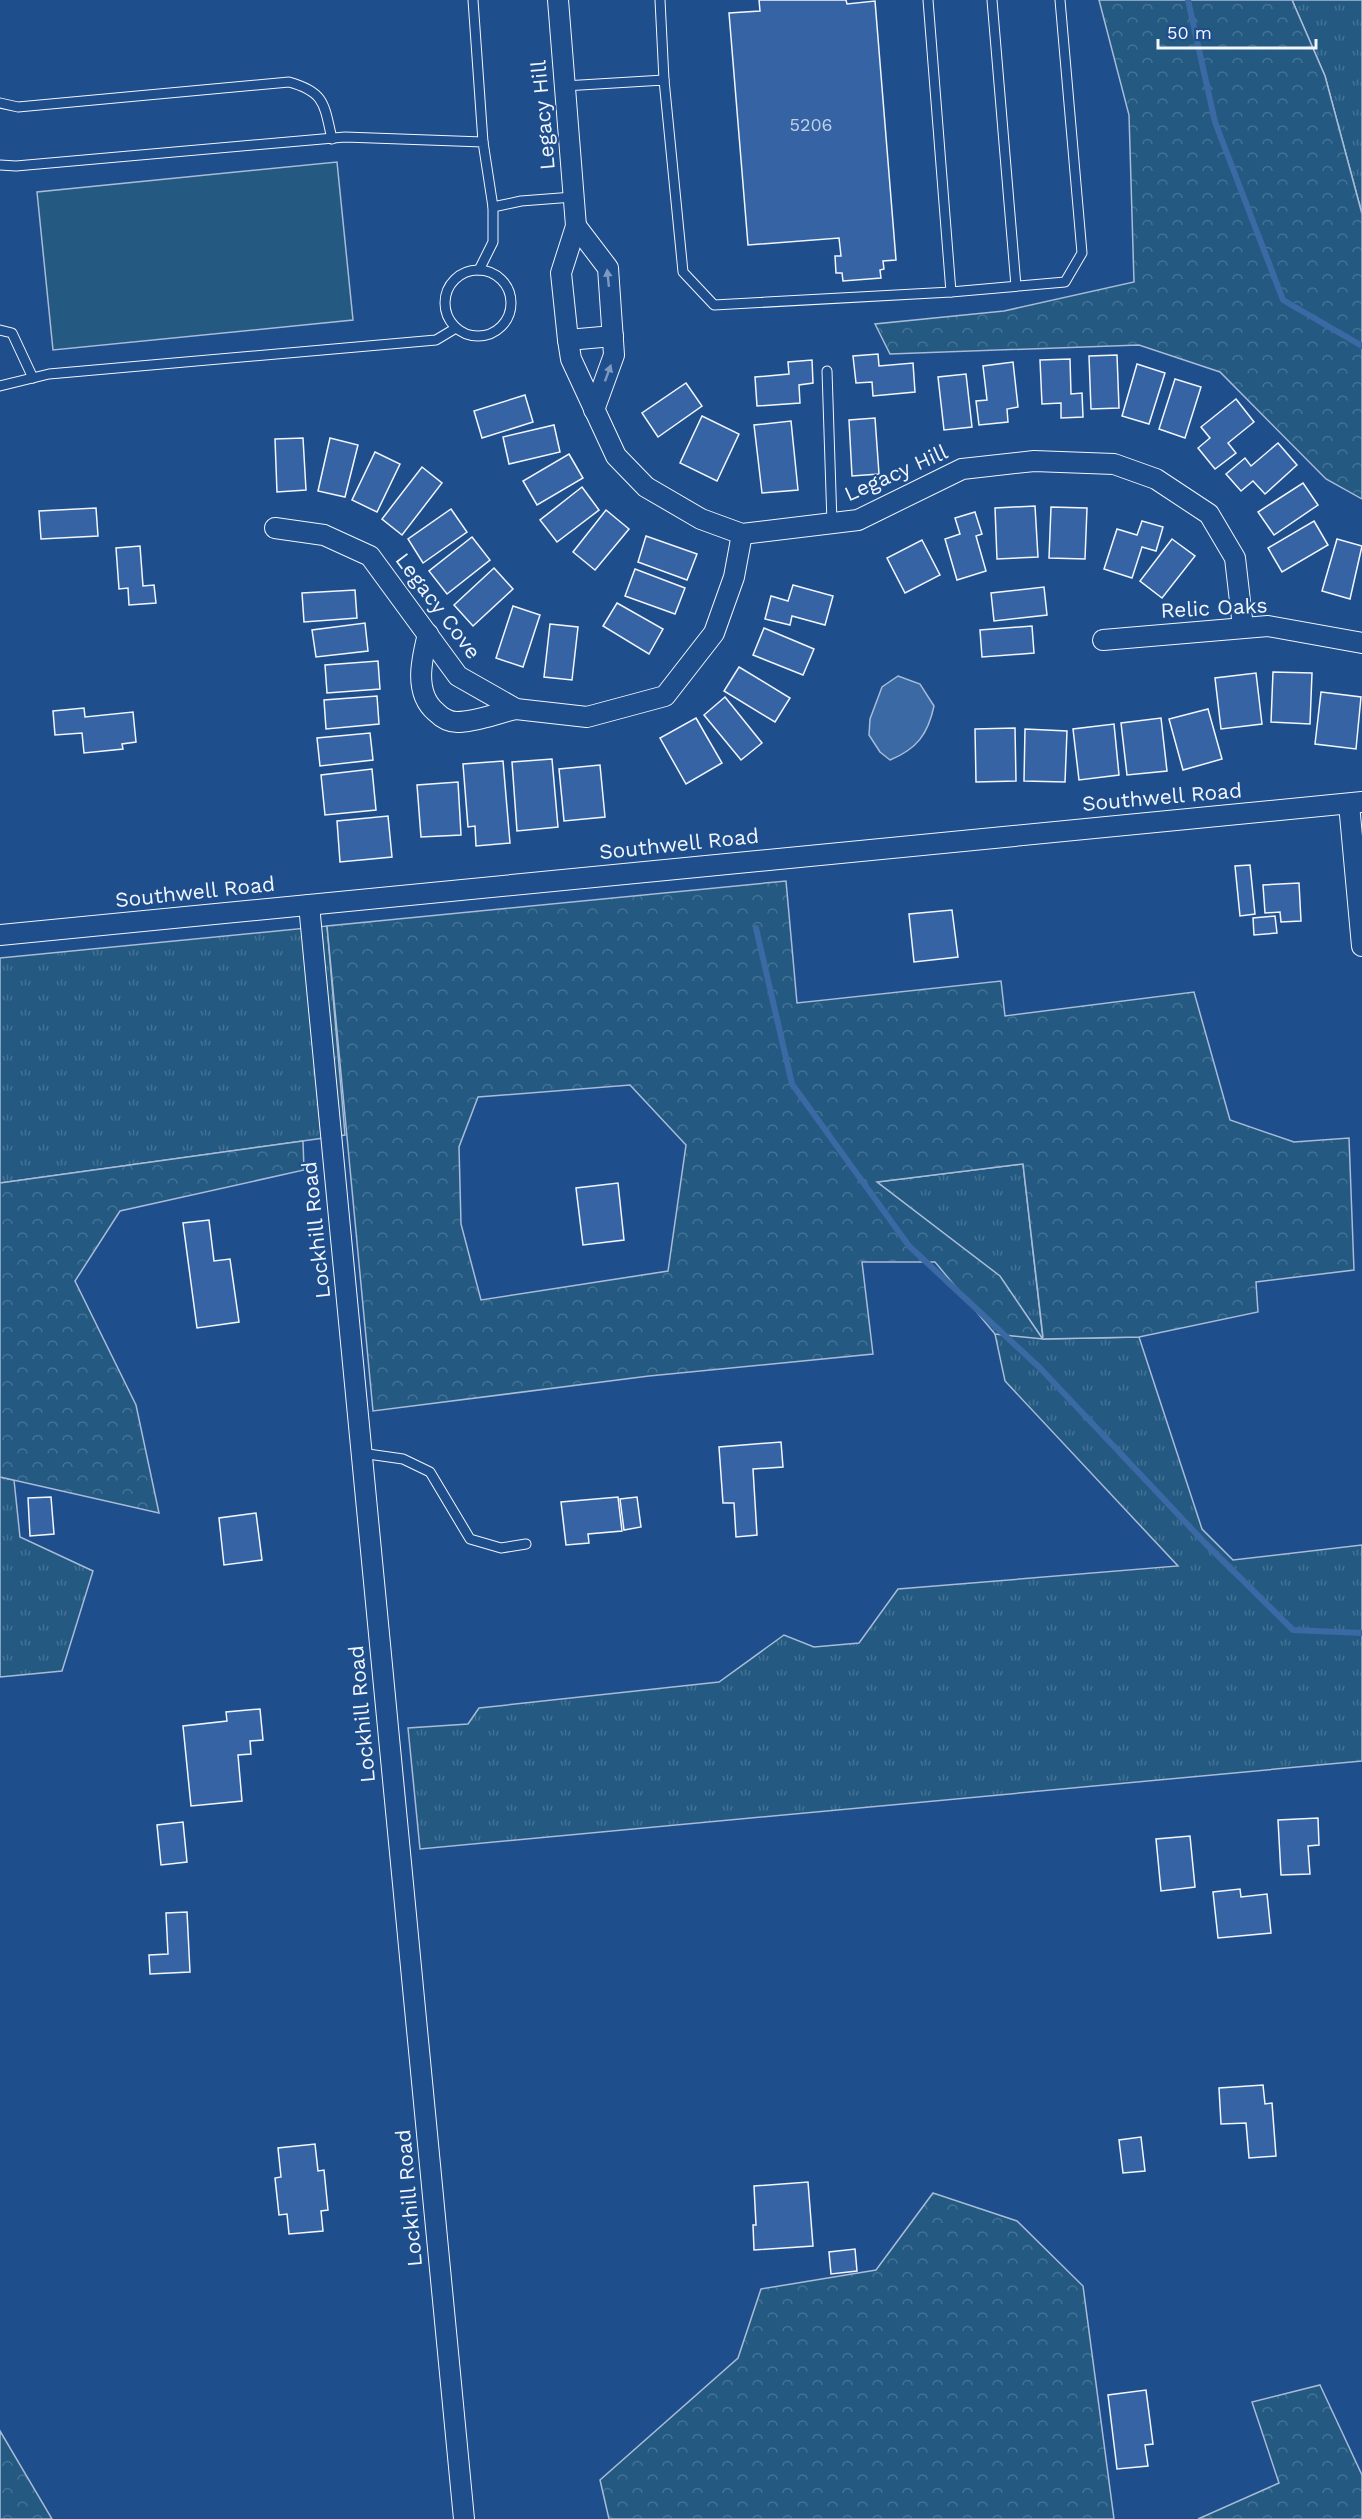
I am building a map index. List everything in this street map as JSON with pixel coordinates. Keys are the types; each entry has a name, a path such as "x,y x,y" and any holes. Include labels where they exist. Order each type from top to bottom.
{"street":[{"name":"Legacy Hill","path":"558,0 576,226 561,273 568,340 572,359 616,456 646,487 701,519 742,534 858,520 962,469 1034,461 1114,464 1156,480 1209,514 1235,558 1244,627"},
{"path":"576,226 608,268 615,355 594,410"},
{"path":"568,340 613,336"},
{"name":"Legacy Cove","path":"274,528 324,535 370,556 458,676 516,710 587,717 665,696 714,633 734,577 742,534"},
{"name":"Relic Oaks","path":"1103,640 1268,626 1362,643"},
{"path":"428,634 421,664 422,689 430,707 441,717 455,722 516,710"},
{"path":"1355,803 1362,946"},
{"name":"Southwell Road","path":"0,935 1355,803"},
{"name":"Lockhill Road","path":"309,905 464,2519"}],"lane":[{"path":"473,0 483,142 493,207 493,242 478,270"},
{"path":"660,0 664,80 683,272 714,305 951,292 1065,282 1082,253 1060,0"},
{"path":"928,0 951,292"},
{"path":"992,0 1016,286"},
{"path":"564,86 664,80"},
{"path":"0,103 18,107 289,82 311,88 324,105 332,138"},
{"path":"0,165 28,165 332,138 483,142"},
{"path":"493,207 520,201 573,197"},
{"path":"478,270 498,277 506,285 510,294 509,316 496,332 486,336 465,334 456,328 445,308 446,297 457,277 478,270"},
{"path":"0,386 49,374 436,340 456,328"},
{"path":"0,330 12,333 33,378"},
{"path":"827,371 832,523"},
{"path":"361,1453 403,1459 430,1472 470,1539 501,1548 526,1544"}],"green space":[{"path":"1099,0 1292,0 1325,76 1362,214 1362,499 1326,479 1220,372 1139,345 890,354 875,324 1004,311 1134,282 1129,115"},
{"path":"1292,0 1362,0 1362,214 1325,76"},
{"path":"337,162 353,320 53,350 37,192"},
{"path":"786,881 797,1003 1001,981 1005,1016 1194,992 1230,1120 1294,1142 1349,1138 1354,1270 1256,1282 1258,1312 1139,1337 1043,1339 995,1334 935,1262 862,1262 873,1354 649,1376 373,1411 327,926","holes":["630,1085 686,1145 668,1271 481,1300 461,1224 459,1147 478,1097","1023,1164 1043,1337 1042,1338 1000,1276 877,1182"]},
{"path":"327,926 345,1135 0,1183 0,958"},
{"path":"303,1141 304,1170 120,1211 75,1281 136,1405 159,1513 0,1477 0,1183"},
{"path":"1023,1164 1043,1339 1139,1337 1202,1529 1233,1560 1362,1545 1362,1761 420,1849 408,1728 468,1724 479,1708 719,1682 784,1635 814,1647 859,1643 898,1589 1178,1566 1005,1381 995,1334 1042,1338 1000,1277 877,1182"},
{"path":"0,1477 14,1480 20,1537 93,1571 62,1671 0,1677"},
{"path":"933,2193 1017,2221 1083,2286 1114,2519 609,2519 600,2480 738,2358 761,2289 876,2270"},
{"path":"1320,2385 1362,2475 1362,2519 1198,2519 1279,2483 1252,2402"},
{"path":"0,2431 52,2519 0,2519"}],"shaded area":[{"path":"898,676 920,684 934,706 928,725 920,739 907,751 890,760 880,752 869,735 870,719 882,687"}],"building":[{"path":"759,0 846,0 847,4 875,1 896,260 883,261 884,269 880,270 881,278 843,281 842,273 836,273 835,256 841,256 839,238 748,245 729,13 760,11"},
{"path":"878,354 879,366 913,363 915,392 873,396 872,382 856,383 853,356"},
{"path":"1117,355 1119,408 1091,409 1089,356"},
{"path":"1070,359 1071,394 1082,393 1083,417 1061,418 1061,403 1042,404 1040,360"},
{"path":"812,360 813,383 799,385 800,403 757,406 755,377 789,374 788,362"},
{"path":"1013,362 1018,407 1007,409 1008,422 979,425 976,401 987,400 983,366"},
{"path":"1137,364 1165,373 1149,424 1122,416"},
{"path":"966,374 972,427 944,430 938,377"},
{"path":"1175,379 1201,387 1185,438 1159,429"},
{"path":"686,383 702,406 658,437 642,413"},
{"path":"525,395 533,422 482,438 474,411"},
{"path":"1236,399 1254,422 1228,443 1236,453 1215,469 1198,448 1210,438 1201,427"},
{"path":"702,416 739,434 717,481 680,463"},
{"path":"875,418 879,474 852,476 849,420"},
{"path":"791,421 798,490 762,493 754,425"},
{"path":"554,425 560,452 509,464 503,437"},
{"path":"303,438 306,490 277,492 275,439"},
{"path":"330,438 358,445 345,497 318,491"},
{"path":"1278,443 1297,465 1265,494 1253,481 1241,491 1226,474 1245,458 1251,466"},
{"path":"375,452 400,464 377,512 352,500"},
{"path":"569,454 583,478 537,505 523,481"},
{"path":"422,467 442,483 402,535 382,519"},
{"path":"1303,483 1318,505 1274,535 1258,512"},
{"path":"582,487 599,510 557,542 540,520"},
{"path":"1035,506 1038,557 997,559 995,508"},
{"path":"1051,507 1087,508 1085,559 1049,558"},
{"path":"96,508 98,536 41,539 39,511"},
{"path":"451,509 467,532 423,563 408,539"},
{"path":"606,510 629,529 595,570 573,552"},
{"path":"975,512 982,534 976,536 986,571 957,580 945,539 960,534 955,518"},
{"path":"1142,521 1163,527 1156,551 1142,547 1132,578 1104,569 1117,529 1137,535"},
{"path":"1314,521 1328,545 1282,572 1268,548"},
{"path":"646,536 697,554 687,580 638,562"},
{"path":"472,537 490,560 447,594 429,571"},
{"path":"1172,539 1195,556 1162,598 1140,581"},
{"path":"1337,539 1362,546 1350,599 1322,591"},
{"path":"922,540 940,575 905,593 887,558"},
{"path":"140,546 143,586 154,585 156,603 129,605 128,588 119,589 116,548"},
{"path":"494,568 513,589 473,626 454,605"},
{"path":"635,569 685,588 675,614 625,596"},
{"path":"793,585 833,596 825,625 792,616 790,625 765,619 771,596 788,601"},
{"path":"1044,587 1047,615 994,621 991,593"},
{"path":"355,590 357,618 304,622 302,593"},
{"path":"617,603 663,629 649,654 603,626"},
{"path":"513,606 540,615 523,667 496,658"},
{"path":"365,623 368,651 316,657 312,630"},
{"path":"550,624 578,627 572,680 544,677"},
{"path":"1032,626 1034,653 982,657 980,630"},
{"path":"764,628 814,649 803,675 753,655"},
{"path":"378,661 380,689 327,693 325,665"},
{"path":"739,667 790,698 775,722 724,691"},
{"path":"1273,672 1312,673 1310,724 1271,722"},
{"path":"1256,673 1262,724 1221,729 1215,678"},
{"path":"1321,692 1361,697 1356,749 1315,744"},
{"path":"377,696 379,724 326,729 324,700"},
{"path":"725,697 762,743 741,760 704,715"},
{"path":"84,708 85,717 133,712 136,742 122,744 123,749 84,753 82,733 55,735 53,711"},
{"path":"1208,709 1222,759 1183,770 1169,719"},
{"path":"696,718 722,763 686,784 660,738"},
{"path":"1161,718 1167,771 1127,775 1121,723"},
{"path":"1114,724 1119,775 1079,780 1073,729"},
{"path":"1015,728 1016,781 976,782 975,729"},
{"path":"1025,729 1067,731 1065,782 1024,781"},
{"path":"370,733 373,760 320,766 317,738"},
{"path":"552,759 558,827 517,831 512,762"},
{"path":"503,761 510,843 476,846 475,826 468,827 463,764"},
{"path":"600,765 605,817 564,821 559,769"},
{"path":"372,769 376,810 325,815 321,775"},
{"path":"458,782 461,835 421,837 417,785"},
{"path":"388,816 392,857 340,862 337,821"},
{"path":"1250,865 1255,914 1240,916 1235,866"},
{"path":"1299,883 1301,921 1281,922 1280,912 1265,913 1263,885"},
{"path":"952,910 958,957 914,962 909,914"},
{"path":"1275,916 1277,933 1254,935 1253,918"},
{"path":"618,1183 624,1240 583,1245 576,1188"},
{"path":"209,1220 214,1261 230,1259 239,1322 197,1328 183,1223"},
{"path":"781,1442 783,1467 753,1469 757,1535 736,1537 734,1503 723,1503 719,1447"},
{"path":"51,1497 54,1534 30,1536 28,1498"},
{"path":"618,1497 622,1531 588,1534 589,1543 566,1545 561,1502"},
{"path":"637,1497 641,1527 624,1530 620,1499"},
{"path":"256,1513 262,1560 224,1565 219,1518"},
{"path":"260,1709 263,1740 250,1741 251,1754 238,1755 242,1801 191,1806 183,1726 227,1721 226,1712"},
{"path":"1318,1818 1319,1845 1308,1846 1310,1874 1281,1875 1278,1820"},
{"path":"183,1822 187,1862 161,1865 157,1825"},
{"path":"1190,1836 1195,1887 1161,1891 1156,1839"},
{"path":"1240,1889 1241,1897 1267,1894 1271,1933 1218,1938 1213,1892"},
{"path":"187,1912 190,1972 150,1974 149,1955 168,1954 166,1913"},
{"path":"1263,2085 1265,2104 1272,2103 1276,2156 1249,2158 1246,2123 1221,2124 1219,2088"},
{"path":"1141,2137 1145,2171 1123,2173 1119,2140"},
{"path":"315,2144 318,2171 324,2170 328,2210 321,2211 323,2231 289,2234 287,2214 279,2215 275,2178 281,2177 278,2148"},
{"path":"808,2182 813,2246 754,2250 753,2225 756,2225 754,2186"},
{"path":"855,2249 857,2271 831,2274 829,2252"},
{"path":"1146,2390 1153,2444 1145,2445 1148,2466 1117,2469 1108,2395"}],"waterway":[{"path":"1188,0 1215,122 1283,300 1362,346"},
{"path":"756,928 792,1084 909,1246 1041,1369 1204,1542 1293,1630 1362,1633"}]}
